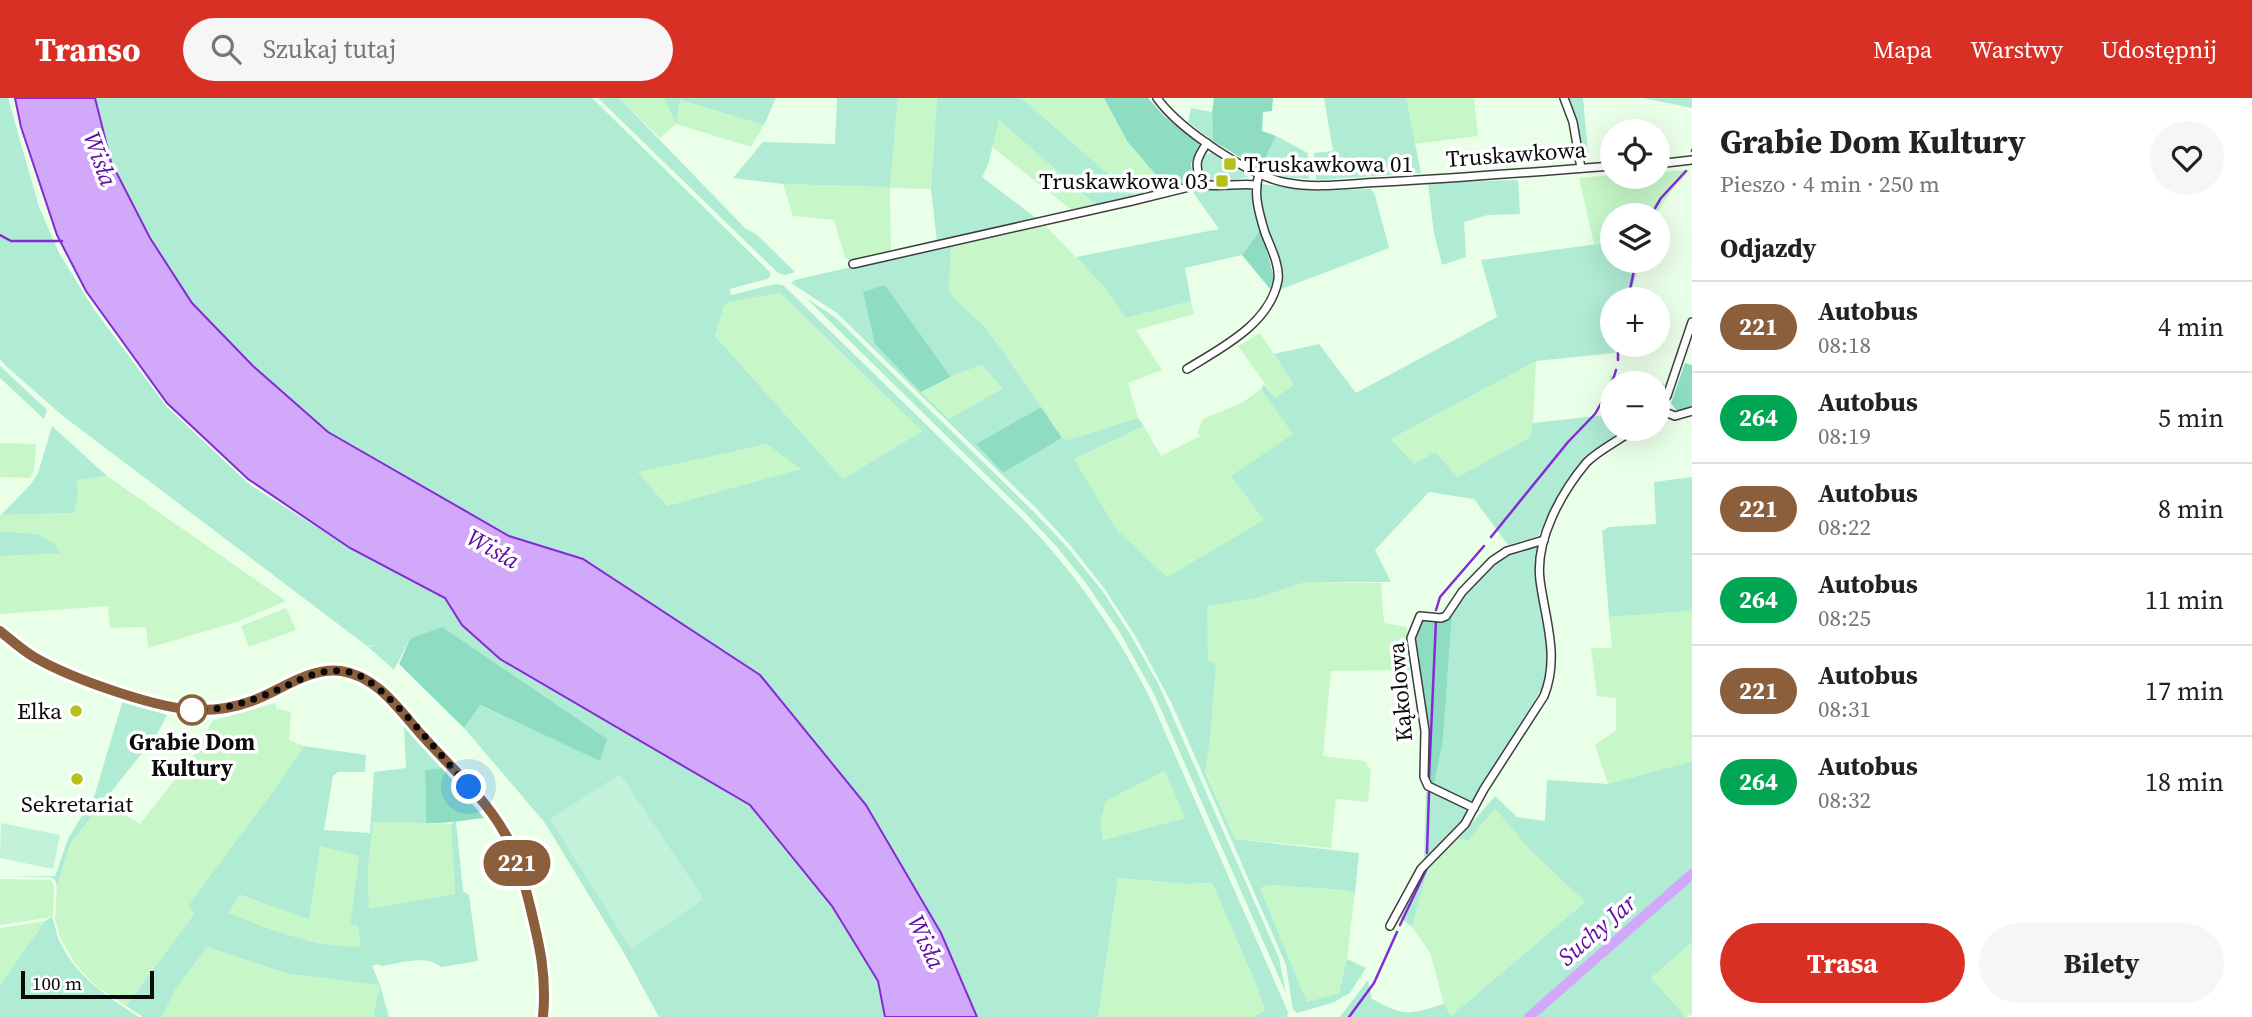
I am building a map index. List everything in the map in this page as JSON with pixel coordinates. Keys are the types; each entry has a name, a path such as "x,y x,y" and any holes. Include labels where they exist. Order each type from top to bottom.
{"street":[{"name":"Truskawkowa","path":"1157,98 1165,110 1208,143 1259,174 1287,183 1309,185 1440,179 1600,167"},
{"path":"1564,98 1573,122 1581,168"},
{"path":"1201,184 1195,166 1208,143"},
{"path":"1670,163 1692,160"},
{"path":"1187,369 1248,328 1268,306 1278,279 1277,267 1256,201 1259,174"},
{"path":"853,264 1201,184 1256,185"},
{"path":"1670,387 1692,322"},
{"path":"1670,414 1675,416 1692,411"},
{"path":"1390,926 1421,869 1465,824 1544,696 1550,680 1552,658 1540,579 1540,557 1544,540 1565,492 1588,461 1617,441"},
{"name":"Kąkolowa","path":"1474,808 1427,786 1424,777 1425,731 1411,638 1420,616 1441,618 1446,615 1462,592 1492,561 1507,551 1544,540"},
{"path":"0,631 29,653 55,667 137,697 186,709 214,709 250,702 305,677 328,671 355,674 371,682 396,706 485,806 505,833 519,869 540,946 545,977 543,1017"}],"green space":[{"path":"0,98 8,98 39,207 59,253 93,308 166,406 250,485 350,548 445,598 462,625 500,659 750,805 832,906 878,982 885,1017 659,1017 624,953 545,823 464,728 479,705 600,760 410,639 394,670 368,647 376,645 367,646 63,416 7,367 0,359"},
{"path":"95,98 592,98 770,272 767,279 730,289 731,295 775,284 783,285 1021,517 1076,580 1123,649 1150,698 1288,1012 1287,1017 1253,1017 1265,1010 1212,883 1186,884 1118,878 1098,1017 977,1017 941,933 866,805 760,675 583,559 509,536 328,432 253,366 192,303 150,238 111,162","holes":["780,293 922,431 843,479 715,336 724,306 729,302","767,444 801,469 667,506 638,472","1165,771 1185,818 1103,840 1100,823 1106,801"]},
{"path":"598,98 619,98 746,229 756,234 795,272 785,275 778,273"},
{"path":"619,98 664,98 676,122 680,100 764,125 751,147 676,124 660,138"},
{"path":"664,98 776,98 764,125 680,100 676,124"},
{"path":"837,98 898,98 890,187 783,184 733,178 763,142 835,144"},
{"path":"898,98 937,98 931,189 890,188 891,253 856,261 845,258 834,220 793,216 783,184 890,187"},
{"path":"937,98 1021,98 1135,197 1097,206 999,120 988,165 982,177 1039,220 937,242 931,189"},
{"path":"1021,98 1104,98 1127,141 1167,188 1135,197"},
{"path":"1324,98 1406,98 1421,173 1316,180 1314,153 1333,151"},
{"path":"1406,98 1474,98 1478,136 1415,144"},
{"path":"1569,98 1583,98 1589,161 1584,157"},
{"path":"1643,98 1692,98 1692,108"},
{"path":"1191,108 1212,112 1213,141 1188,122"},
{"path":"999,120 1097,206 1074,212 992,147"},
{"path":"1276,136 1308,153 1309,179 1286,177 1260,169"},
{"path":"1214,152 1229,162 1226,167 1228,170 1235,165 1248,173 1248,177 1221,181 1204,178 1199,166 1204,155"},
{"path":"1690,170 1664,203 1600,203 1600,243 1594,244 1579,178 1600,176 1600,189 1670,189 1670,171"},
{"path":"1518,180 1520,214 1488,215 1464,222 1466,257 1442,265 1434,233 1428,183"},
{"path":"1262,184 1312,191 1371,189 1389,248 1279,290 1278,257 1260,205"},
{"path":"1250,187 1261,229 1242,255 1185,268 1191,301 1126,318 1104,287 1076,257 1219,229 1192,191 1199,188 1210,190"},
{"path":"1046,226 1104,287 1126,318 1191,301 1194,314 1136,330 1162,370 1128,383 1138,418 1067,440 1062,438 987,329 956,300 949,289 951,244"},
{"path":"951,244 949,289 956,300 987,329 1041,407 976,444 1003,473 1062,438 1067,440 1138,418 1144,426 1074,459 1117,530 1167,577 1264,520 1231,476 1293,434 1261,389 1264,384 1275,398 1294,385 1274,354 1319,344 1356,393 1497,317 1481,260 1600,244 1600,273 1637,273 1632,287 1600,287 1600,354 1536,361 1391,439 1414,464 1435,452 1458,477 1530,437 1533,423 1600,416 1600,441 1613,441 1580,464 1538,536 1508,545 1474,499 1429,492 1375,550 1391,582 1306,582 1258,598 1207,606 1208,661 1216,664 1205,772 1235,839 1359,853 1355,893 1270,885 1260,888 1307,1002 1339,993 1347,959 1366,968 1350,993 1332,1003 1297,1013 1293,1010 1286,965 1172,704 1136,637 1104,588 1036,508 837,313 791,283","holes":["885,286 951,377 982,364 1002,389 949,419 921,392"]},
{"path":"780,293 922,431 843,479 715,336 724,306 729,302"},
{"path":"806,298 836,318 1035,513 1104,593 1158,683 1279,958 1286,993 1155,696 1119,631 1085,582 1026,514"},
{"path":"1260,333 1294,385 1275,398 1238,346"},
{"path":"1536,361 1530,437 1458,477 1435,452 1414,464 1391,439"},
{"path":"982,363 1002,390 949,419 921,392"},
{"path":"0,366 47,410 44,419 0,378"},
{"path":"1261,389 1294,434 1265,520 1167,577 1117,530 1074,459 1144,426 1161,456 1200,436 1197,433 1203,419 1243,402"},
{"path":"52,426 107,476 77,480 78,497 74,513 1,515 38,473"},
{"path":"0,443 36,444 34,471 30,478 0,477"},
{"path":"767,444 802,469 667,506 637,471"},
{"path":"107,476 286,601 237,622 148,648 146,627 110,628 108,606 0,614 0,556 60,552 38,534 0,531 0,515 73,513 78,497 77,480"},
{"path":"1692,477 1692,611 1609,617 1602,531 1609,527 1656,524 1654,482"},
{"path":"0,531 38,534 55,544 61,553 0,556"},
{"path":"1537,545 1537,570 1549,645 1546,681 1473,802 1434,786 1443,740 1452,616 1462,597 1492,565 1508,554"},
{"path":"1306,582 1381,583 1384,623 1407,627 1410,670 1331,671 1323,756 1365,761 1371,771 1368,802 1336,799 1331,848 1235,839 1205,771 1216,665 1208,661 1206,606 1258,598"},
{"path":"286,608 296,630 249,647 241,626"},
{"path":"1692,611 1692,761 1608,784 1595,745 1616,730 1616,698 1597,696 1591,648 1612,648 1609,617"},
{"path":"123,700 167,715 157,734 70,844 57,887 51,877 0,876 55,876 68,839 95,794"},
{"path":"275,703 277,709 291,712 289,740 304,746 188,906 194,914 126,1006 87,977 74,962 60,937 55,919 57,887 70,844 103,802 140,824 197,751 212,721"},
{"path":"404,726 442,768 425,771 426,823 373,822 368,867 369,909 455,894 451,824 456,821 463,891 469,895 478,961 441,967 421,960 372,966 380,985 289,974 207,947 175,990 162,1017 143,1017 126,1006 194,914 188,906 304,746 366,755 365,772 338,772 333,776 324,830 370,833 374,772 406,768","holes":["320,846 359,856 350,925 358,925 361,947 309,941 228,913 240,895 309,919"]},
{"path":"1692,761 1692,942 1651,978 1686,1017 1340,1017 1368,980 1372,999 1392,1009 1414,1012 1444,1004 1451,1016 1585,902 1528,848 1495,808 1468,841 1458,839 1495,796 1517,817 1545,821 1547,780 1608,784"},
{"path":"1165,771 1185,818 1103,840 1100,823 1106,801"},
{"path":"620,774 704,899 631,949 550,819"},
{"path":"1428,789 1467,807 1456,830 1424,859 1426,793"},
{"path":"1495,807 1528,848 1585,902 1451,1016 1444,1004 1430,953 1412,927 1428,868 1458,839 1468,841"},
{"path":"373,821 451,824 455,894 369,910 368,867"},
{"path":"1,823 60,835 53,869 0,858"},
{"path":"320,846 359,856 350,925 358,924 361,947 341,947 282,935 227,913 239,895 266,904"},
{"path":"1425,868 1428,868 1412,927 1398,916"},
{"path":"1118,878 1186,884 1212,883 1265,1010 1253,1017 1098,1017"},
{"path":"0,879 51,880 54,886 53,917 0,925"},
{"path":"1270,885 1355,893 1347,959 1339,993 1307,1002 1260,888"},
{"path":"52,917 60,942 75,966 105,994 139,1017 0,1017 0,985 45,921"},
{"path":"45,921 0,985 0,928"},
{"path":"1692,942 1692,1014 1686,1017 1651,978"},
{"path":"207,947 289,974 380,985 373,1017 162,1017 175,990"},
{"path":"380,985 389,1017 373,1017"}],"shaded area":[{"path":"1104,98 1148,98 1164,116 1199,144 1191,164 1194,183 1167,188 1127,141"},
{"path":"1214,98 1273,98 1272,111 1263,112 1262,131 1276,136 1260,169 1213,141"},
{"path":"1261,229 1274,278 1270,289 1242,255"},
{"path":"885,285 951,377 921,392 875,344 863,292"},
{"path":"1685,363 1692,365 1692,406 1678,412 1671,403"},
{"path":"1041,407 1062,438 1003,473 976,444"},
{"path":"1452,616 1443,740 1434,786 1427,776 1415,646 1421,617 1441,621"},
{"path":"442,627 607,739 600,761 480,705 464,728 399,664 410,639"},
{"path":"442,768 484,818 426,823 425,770"}],"water":[{"name":"Wisła","path":"15,98 95,98 111,162 150,238 192,303 253,366 328,432 509,536 583,559 760,675 866,805 941,933 977,1017 885,1017 878,981 832,906 750,805 500,659 462,625 445,598 350,548 248,479 167,403 86,291 57,235 21,127"}],"waterway":[{"path":"1658,203 1686,171"},
{"path":"0,235 11,241 62,241"},
{"path":"1631,287 1633,273"},
{"path":"1491,537 1600,405"},
{"path":"1436,610 1440,597 1484,546"},
{"path":"1429,778 1436,620"},
{"path":"1427,853 1429,792"},
{"path":"1400,925 1427,868"},
{"name":"Suchy Jar","path":"1529,1017 1692,874"},
{"path":"1349,1017 1374,983 1397,932"}],"bus line":[{"name":"221","path":"0,631 29,653 55,667 137,697 186,709 214,709 250,702 305,677 328,671 355,674 371,682 396,706 485,806 505,833 519,869 543,958 543,1017"}],"place":[{"name":"Truskawkowa 01","path":"1230,164"},
{"name":"Truskawkowa 03","path":"1222,181"},
{"name":"Grabie Dom Kultury","path":"192,710"},
{"name":"Elka","path":"76,711"},
{"name":"Sekretariat","path":"77,779"}],"route":[{"path":"192,710 250,702 322,672 355,674 380,690 469,787"}]}
